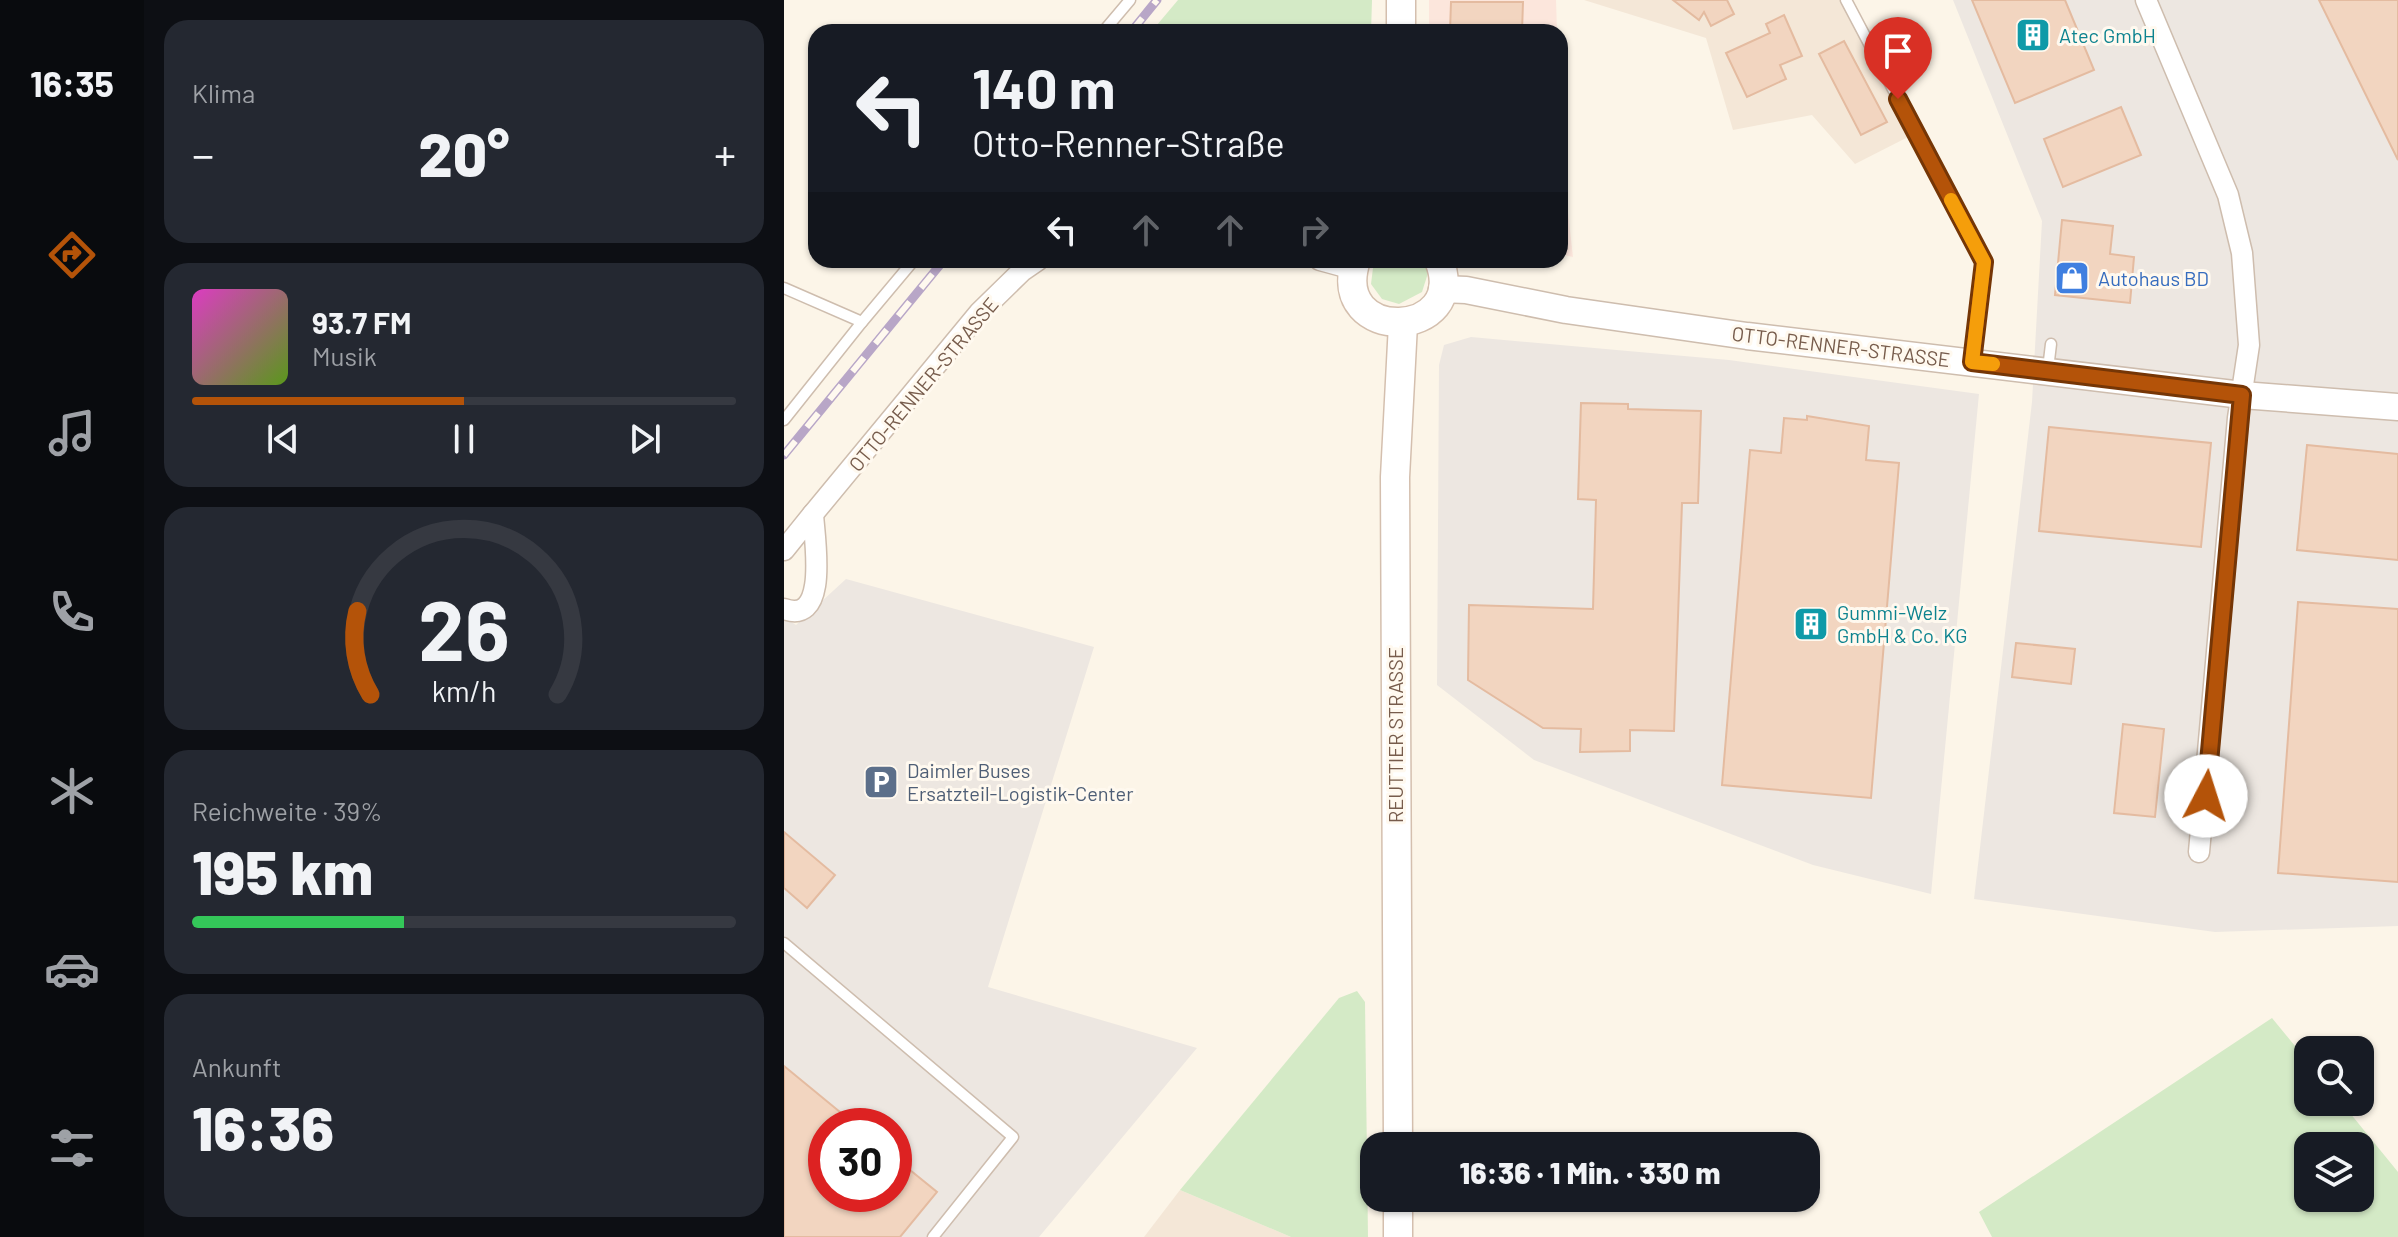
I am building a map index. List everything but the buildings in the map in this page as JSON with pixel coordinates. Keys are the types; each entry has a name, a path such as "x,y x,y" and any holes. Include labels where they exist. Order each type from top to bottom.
{"main road":[{"path":"1401,0 1401,24"},
{"path":"1355,268 1355,293 1361,304 1379,320 1403,324 1428,313 1442,289 1440,268"},
{"name":"REUTTIER STRASSE","path":"1398,1132 1395,507 1403,324"},
{"path":"1398,1212 1398,1237"}],"street":[{"path":"2146,0 2228,195 2242,253 2249,345 2199,852"},
{"name":"OTTO-RENNER-STRASSE","path":"784,550 979,313 1026,268"},
{"name":"OTTO-RENNER-STRASSE","path":"1442,289 1466,290 1566,310 1747,336 2242,395 2398,407"},
{"path":"784,609 812,611 817,566 813,514"}],"lane":[{"path":"1110,24 1130,0"},
{"path":"1846,0 1984,262 1972,362"},
{"path":"784,420 907,268"},
{"path":"784,288 862,322"},
{"path":"2048,371 2051,344"},
{"path":"784,943 1013,1137 933,1237"}],"shaded area":[{"path":"1429,0 1556,0 1557,24 1429,24"},
{"path":"1584,0 1841,0 1910,136 1855,164 1812,115 1733,130 1706,38"},
{"path":"1953,0 2398,0 2398,926 2215,932 1974,899 2032,402 2042,221"},
{"path":"1568,212 1573,257 1568,256"},
{"path":"1471,337 1729,360 1979,394 1931,894 1813,865 1534,760 1437,685 1439,365 1444,345"},
{"path":"846,579 1094,647 988,987 1197,1048 1039,1237 784,1237 784,617 796,625"},
{"path":"1180,1190 1291,1237 1144,1237"}],"green space":[{"path":"1178,0 1372,0 1371,24 1158,24"},
{"path":"1373,268 1426,268 1428,273 1422,292 1399,304 1382,299 1371,284"},
{"path":"1357,991 1365,1002 1367,1132 1360,1132 1360,1212 1368,1212 1368,1237 1291,1237 1180,1190 1339,998"},
{"path":"2272,1018 2294,1045 2294,1116 2352,1116 2365,1132 2294,1132 2294,1212 2374,1212 2374,1143 2398,1172 2398,1237 1992,1237 1979,1212"}],"railway":[{"path":"1138,24 1157,0"},
{"path":"784,455 937,268"}],"slow traffic":[{"path":"1951,200 1984,262 1972,362 1993,364"}],"place":[{"name":"Atec GmbH","path":"2033,35"},
{"name":"Autohaus BD","path":"2072,278"},
{"name":"Gummi-Welz GmbH & Co. KG","path":"1811,624"},
{"name":"Daimler Buses Ersatzteil-Logistik-Center","path":"881,782"}],"route":[{"path":"1898,99 1984,262 1972,362 2242,395 2206,796"}]}
